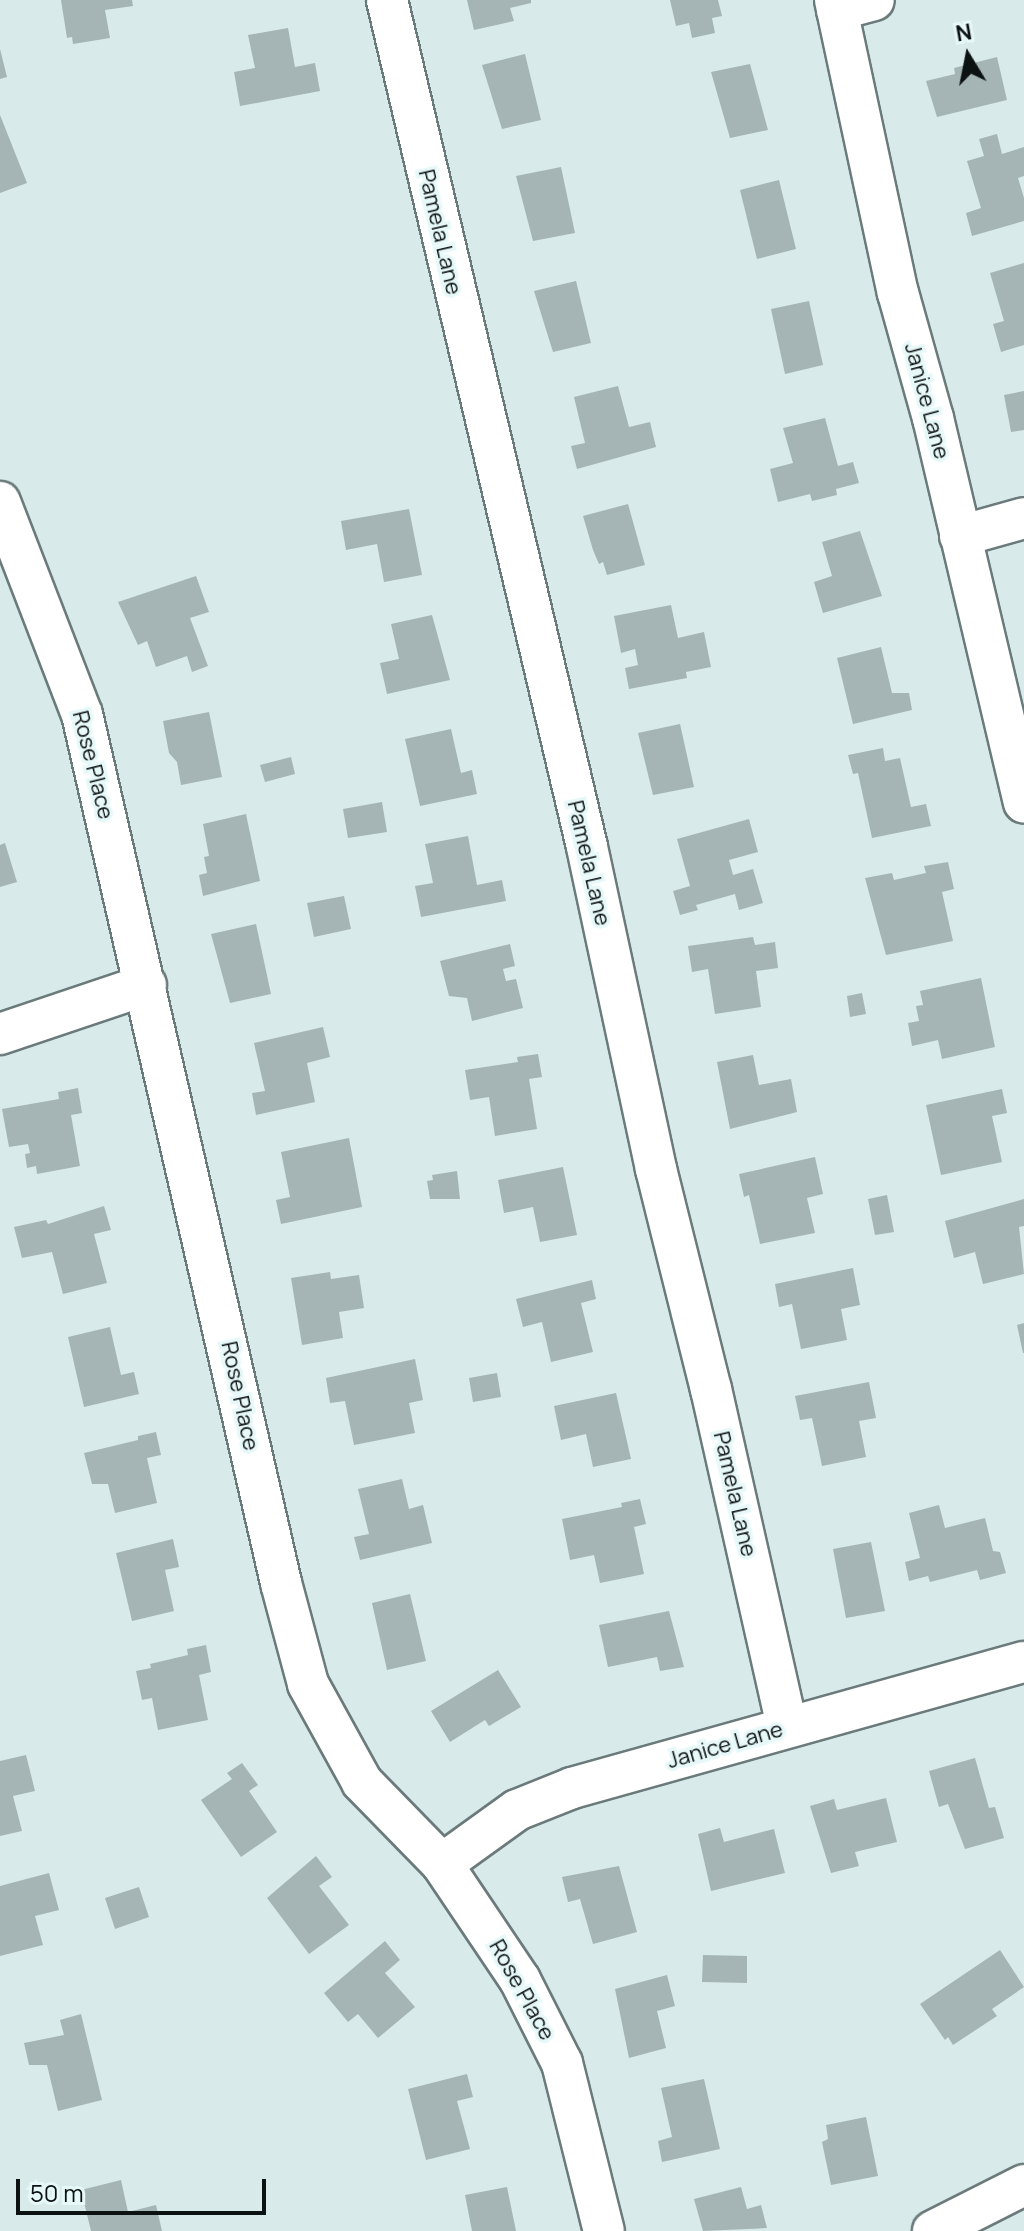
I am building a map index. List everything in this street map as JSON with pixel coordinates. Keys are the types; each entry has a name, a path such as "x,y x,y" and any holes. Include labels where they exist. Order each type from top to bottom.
{"street":[{"name":"Pamela Lane","path":"387,0 583,832 656,1169 711,1389 787,1727"},
{"name":"Janice Lane","path":"849,3 898,293 933,418 1024,802"},
{"name":"Rose Place","path":"0,502 82,714 281,1583 308,1684 362,1782 442,1864 520,1980 562,2063 604,2231"},
{"path":"960,536 1024,518"},
{"path":"0,1034 146,985"},
{"name":"Janice Lane","path":"442,1864 517,1810 572,1788 1024,1662"},
{"path":"933,2231 1024,2185"}],"building":[{"path":"61,0 132,0 133,6 105,10 110,38 73,44 72,37 67,38"},
{"path":"467,0 531,0 531,3 510,8 514,21 474,30"},
{"path":"670,0 718,0 722,16 712,18 715,33 692,38 689,23 676,26"},
{"path":"288,28 295,67 315,63 320,91 240,106 234,72 255,68 248,35"},
{"path":"0,49 7,77 0,79"},
{"path":"525,54 541,120 502,129 482,65"},
{"path":"997,57 1007,100 937,117 926,81 955,74 954,68"},
{"path":"750,64 768,130 730,138 711,72"},
{"path":"0,115 27,183 0,193"},
{"path":"997,134 1002,154 1024,147 1024,176 1018,178 1024,198 1024,221 972,236 966,213 981,208 967,161 984,156 979,139"},
{"path":"561,167 575,233 533,241 516,176"},
{"path":"779,180 796,249 757,259 740,190"},
{"path":"1024,263 1024,345 1001,352 993,324 1004,321 990,273"},
{"path":"576,281 591,343 553,352 534,291"},
{"path":"809,301 823,365 785,374 771,309"},
{"path":"618,386 629,427 650,422 656,447 577,469 571,446 585,443 574,397"},
{"path":"1024,391 1024,430 1011,432 1004,395"},
{"path":"825,418 838,466 853,462 859,483 836,489 837,495 812,501 810,494 778,502 770,469 793,463 783,428"},
{"path":"628,504 645,565 607,575 603,562 599,564 593,550 583,516"},
{"path":"409,509 422,575 384,582 377,544 346,550 341,521"},
{"path":"860,531 882,596 823,613 814,582 832,576 822,542"},
{"path":"196,576 209,612 190,618 208,666 192,672 187,656 156,667 147,641 138,645 118,602"},
{"path":"671,605 678,638 704,632 711,667 686,672 687,678 629,689 625,668 638,665 635,649 621,653 614,616"},
{"path":"432,615 450,680 387,694 380,663 399,659 391,624"},
{"path":"881,647 892,693 909,693 912,710 853,724 837,658"},
{"path":"209,712 222,777 181,785 177,762 169,753 163,721"},
{"path":"680,724 694,787 653,795 638,733"},
{"path":"451,729 461,773 472,770 477,794 420,806 405,739"},
{"path":"883,748 885,761 900,758 911,807 926,804 931,826 872,838 858,773 853,774 848,755"},
{"path":"291,757 295,774 265,782 260,765"},
{"path":"382,802 387,832 348,838 343,809"},
{"path":"246,814 260,881 203,896 199,875 207,873 204,857 209,856 203,824"},
{"path":"749,819 758,852 729,860 733,875 753,869 763,903 739,910 735,894 696,905 698,910 680,915 673,891 690,886 677,839"},
{"path":"468,836 477,885 502,880 506,901 421,917 415,886 433,883 425,844"},
{"path":"5,843 17,882 0,887 0,845"},
{"path":"948,862 954,889 942,892 953,941 886,955 865,878 892,873 894,880 926,873 924,866"},
{"path":"344,896 351,929 314,937 307,903"},
{"path":"256,924 271,994 230,1003 211,934"},
{"path":"753,937 755,945 775,942 778,968 756,971 761,1007 715,1014 708,969 692,972 688,946"},
{"path":"510,944 515,966 503,969 506,981 516,979 523,1008 472,1021 467,998 449,996 440,961"},
{"path":"981,978 995,1047 942,1059 938,1040 912,1046 908,1023 919,1021 916,1006 923,1005 920,991"},
{"path":"862,993 866,1014 850,1017 847,996"},
{"path":"323,1027 330,1057 307,1063 315,1102 256,1115 252,1093 265,1091 254,1043"},
{"path":"538,1054 542,1077 529,1079 537,1129 495,1136 489,1097 470,1100 465,1070 518,1062 517,1057"},
{"path":"753,1055 759,1085 791,1079 797,1112 730,1129 717,1062"},
{"path":"78,1088 82,1113 71,1115 80,1166 37,1174 36,1166 27,1168 25,1154 30,1153 28,1144 9,1147 2,1109 59,1099 58,1092"},
{"path":"1002,1089 1007,1113 992,1116 1002,1162 941,1175 926,1105"},
{"path":"349,1138 362,1207 281,1224 276,1200 290,1197 281,1152"},
{"path":"815,1157 823,1194 807,1198 815,1233 760,1244 749,1195 744,1197 739,1174"},
{"path":"563,1167 577,1235 540,1242 533,1207 504,1213 498,1180"},
{"path":"457,1171 460,1199 430,1199 427,1181 433,1180 432,1175"},
{"path":"887,1195 894,1232 875,1235 868,1199"},
{"path":"1024,1199 1024,1226 1019,1227 1024,1274 983,1284 975,1252 954,1258 945,1221"},
{"path":"104,1206 111,1230 94,1234 107,1283 63,1294 52,1252 22,1258 14,1227 46,1220 48,1224"},
{"path":"853,1268 860,1305 841,1309 847,1340 801,1349 792,1304 779,1307 775,1284"},
{"path":"330,1272 331,1279 359,1275 364,1308 339,1312 343,1338 302,1345 291,1278"},
{"path":"592,1280 596,1299 581,1303 593,1352 551,1362 542,1322 523,1327 516,1299"},
{"path":"1024,1323 1024,1353 1023,1353 1017,1325"},
{"path":"110,1327 121,1375 134,1372 139,1394 84,1407 68,1337"},
{"path":"415,1359 423,1400 409,1403 415,1433 354,1445 345,1401 330,1403 326,1378"},
{"path":"497,1373 501,1397 473,1402 469,1378"},
{"path":"869,1382 876,1418 859,1421 866,1457 822,1466 812,1418 800,1420 795,1396"},
{"path":"616,1393 631,1459 593,1467 586,1434 561,1440 554,1406"},
{"path":"156,1432 161,1455 147,1458 157,1503 115,1513 108,1484 92,1484 84,1453 138,1440 138,1436"},
{"path":"402,1479 409,1509 423,1505 432,1543 360,1560 354,1537 369,1534 358,1489"},
{"path":"640,1499 646,1524 634,1527 644,1574 600,1583 594,1555 570,1560 562,1519 622,1507 621,1503"},
{"path":"939,1505 945,1528 985,1518 993,1551 1000,1552 1006,1573 980,1580 977,1570 930,1582 928,1576 909,1581 905,1562 920,1558 909,1513"},
{"path":"173,1539 179,1567 165,1570 174,1611 132,1621 116,1553"},
{"path":"871,1542 885,1611 846,1618 833,1549"},
{"path":"410,1594 426,1661 387,1670 372,1603"},
{"path":"669,1611 684,1667 660,1671 657,1657 608,1667 599,1625"},
{"path":"206,1645 211,1672 199,1675 208,1720 158,1730 152,1698 142,1700 136,1671 151,1668 150,1664 188,1655 187,1649"},
{"path":"498,1670 521,1707 489,1726 485,1720 450,1742 431,1711"},
{"path":"26,1755 35,1791 13,1796 22,1831 0,1836 0,1761"},
{"path":"975,1758 989,1808 995,1807 1004,1838 965,1849 948,1804 939,1807 929,1771"},
{"path":"242,1763 258,1785 249,1791 277,1832 241,1857 201,1800 232,1779 227,1773"},
{"path":"886,1798 897,1842 855,1852 859,1866 831,1873 810,1806 834,1799 837,1810"},
{"path":"720,1828 724,1842 774,1829 785,1873 711,1891 698,1834"},
{"path":"316,1856 332,1877 319,1886 349,1925 309,1954 267,1898"},
{"path":"619,1866 637,1932 593,1944 580,1899 568,1902 562,1877"},
{"path":"49,1873 59,1910 35,1916 43,1945 0,1956 0,1886"},
{"path":"139,1887 149,1917 115,1929 105,1898"},
{"path":"385,1941 400,1960 385,1973 415,2007 378,2038 358,2014 348,2022 324,1993"},
{"path":"1000,1950 1024,1987 992,2009 997,2016 953,2045 948,2037 945,2040 920,2004"},
{"path":"703,1955 747,1956 747,1983 702,1982"},
{"path":"667,1975 675,2006 657,2011 666,2048 629,2058 615,1989"},
{"path":"81,2014 102,2100 58,2111 47,2065 29,2065 24,2043 64,2035 60,2020"},
{"path":"467,2074 473,2097 457,2101 470,2149 426,2160 408,2089"},
{"path":"704,2079 720,2149 662,2162 658,2141 672,2137 661,2088"},
{"path":"866,2117 878,2176 831,2185 822,2142 828,2139 826,2125"},
{"path":"121,2180 128,2212 156,2205 162,2231 91,2231 81,2190"},
{"path":"507,2187 516,2231 472,2231 465,2195"},
{"path":"741,2187 747,2209 761,2205 767,2228 703,2231 694,2199"}]}
